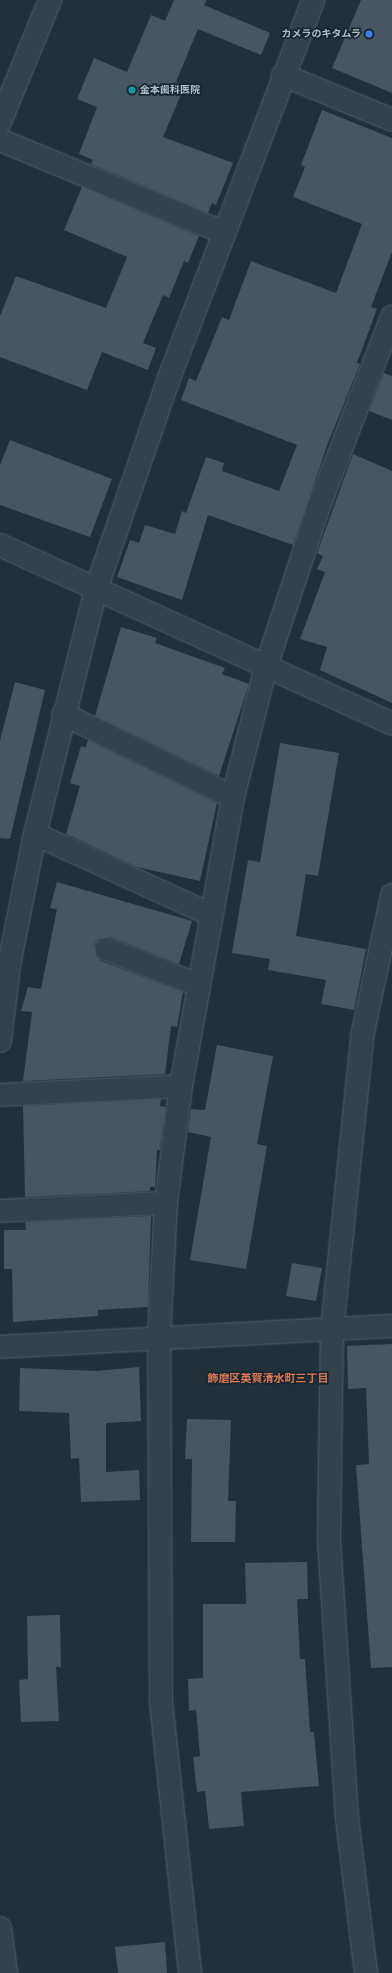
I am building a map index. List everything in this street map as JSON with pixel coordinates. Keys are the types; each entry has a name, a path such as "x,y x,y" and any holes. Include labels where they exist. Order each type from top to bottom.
{"street":[{"path":"0,122 50,0"},
{"path":"0,1041 9,965 35,834 63,714 96,589 169,378 283,75 313,0"},
{"path":"283,75 392,120"},
{"path":"0,140 224,233"},
{"path":"190,1973 161,1700 159,1337 166,1203 181,1086 210,914 233,797 266,667 319,506 392,317"},
{"path":"0,545 392,724"},
{"path":"63,714 233,797"},
{"path":"35,834 210,914"},
{"path":"366,1973 347,1818 329,1538 332,1330 363,1032 392,895"},
{"path":"106,949 198,985"},
{"path":"0,1095 181,1086"},
{"path":"0,1211 166,1203"},
{"path":"0,1347 159,1337 392,1326"},
{"path":"0,1928 6,1973"}],"building":[{"path":"174,0 207,0 204,5 270,33 261,55 198,29 176,82 185,85 163,137 233,163 216,205 212,203 208,213 91,164 93,160 79,154 97,107 77,99 94,58 127,72 151,15 165,21"},
{"name":"カメラのキタムラ","path":"361,0 392,0 392,93 332,68"},
{"path":"322,110 392,138 392,252 371,307 377,309 357,363 360,364 328,443 293,545 208,515 182,600 117,577 130,540 139,543 145,525 175,534 182,511 186,513 206,457 224,463 222,471 279,491 297,445 181,400 189,378 196,381 222,317 229,320 251,261 336,293 362,224 293,197 305,167 301,165"},
{"path":"82,187 199,236 188,263 184,261 169,298 163,295 143,343 156,348 148,370 102,352 87,390 0,357 0,316 16,276 106,308 127,257 64,230"},
{"path":"384,373 392,376 392,420 369,411"},
{"path":"10,440 112,479 90,537 0,505 0,465"},
{"path":"353,454 392,471 392,703 320,670 327,647 300,639 325,572 317,569 323,556 317,553"},
{"path":"121,627 157,638 155,643 225,668 222,674 249,684 219,776 95,716"},
{"path":"15,682 45,690 10,839 0,838 0,741"},
{"path":"88,740 217,803 200,881 137,867 66,834 80,786 70,783 81,746 86,747"},
{"path":"280,743 339,753 318,876 306,874 296,936 366,949 354,1010 321,1004 326,980 268,970 270,959 232,953 248,860 260,862"},
{"path":"57,882 192,921 179,964 110,937 98,939 94,945 96,956 101,961 183,992 177,1027 171,1026 165,1074 23,1081 32,1012 21,1011 28,987 41,989 57,909 50,908"},
{"path":"217,1045 273,1056 257,1144 267,1146 246,1269 190,1260 211,1137 188,1132 191,1109 205,1110"},
{"path":"161,1099 160,1106 166,1107 160,1150 157,1150 155,1187 150,1187 150,1191 25,1197 23,1106"},
{"path":"151,1216 148,1307 98,1310 98,1316 13,1322 12,1269 4,1269 4,1230 26,1230 25,1222"},
{"path":"292,1263 322,1268 316,1301 286,1296"},
{"path":"392,1344 392,1667 371,1668 356,1465 369,1464 366,1388 348,1389 347,1346"},
{"path":"139,1367 141,1421 106,1423 106,1472 139,1470 140,1500 81,1502 79,1458 71,1459 69,1413 19,1411 20,1368 96,1371"},
{"path":"187,1419 231,1420 228,1501 236,1501 235,1542 191,1542 192,1459 185,1459"},
{"path":"307,1562 308,1599 297,1599 300,1659 305,1659 310,1732 314,1732 319,1786 241,1792 244,1826 209,1829 205,1791 197,1792 193,1757 200,1756 196,1710 189,1711 188,1679 203,1678 203,1604 246,1604 245,1563"},
{"path":"60,1615 61,1667 56,1667 59,1721 21,1722 19,1680 28,1679 27,1616"},
{"path":"165,1942 167,1973 118,1973 115,1947"}],"place":[{"name":"カメラのキタムラ","path":"369,34"},
{"name":"金本歯科医院","path":"132,90"}],"district":[{"name":"飾磨区英賀清水町三丁目","path":"268,1378"}]}
